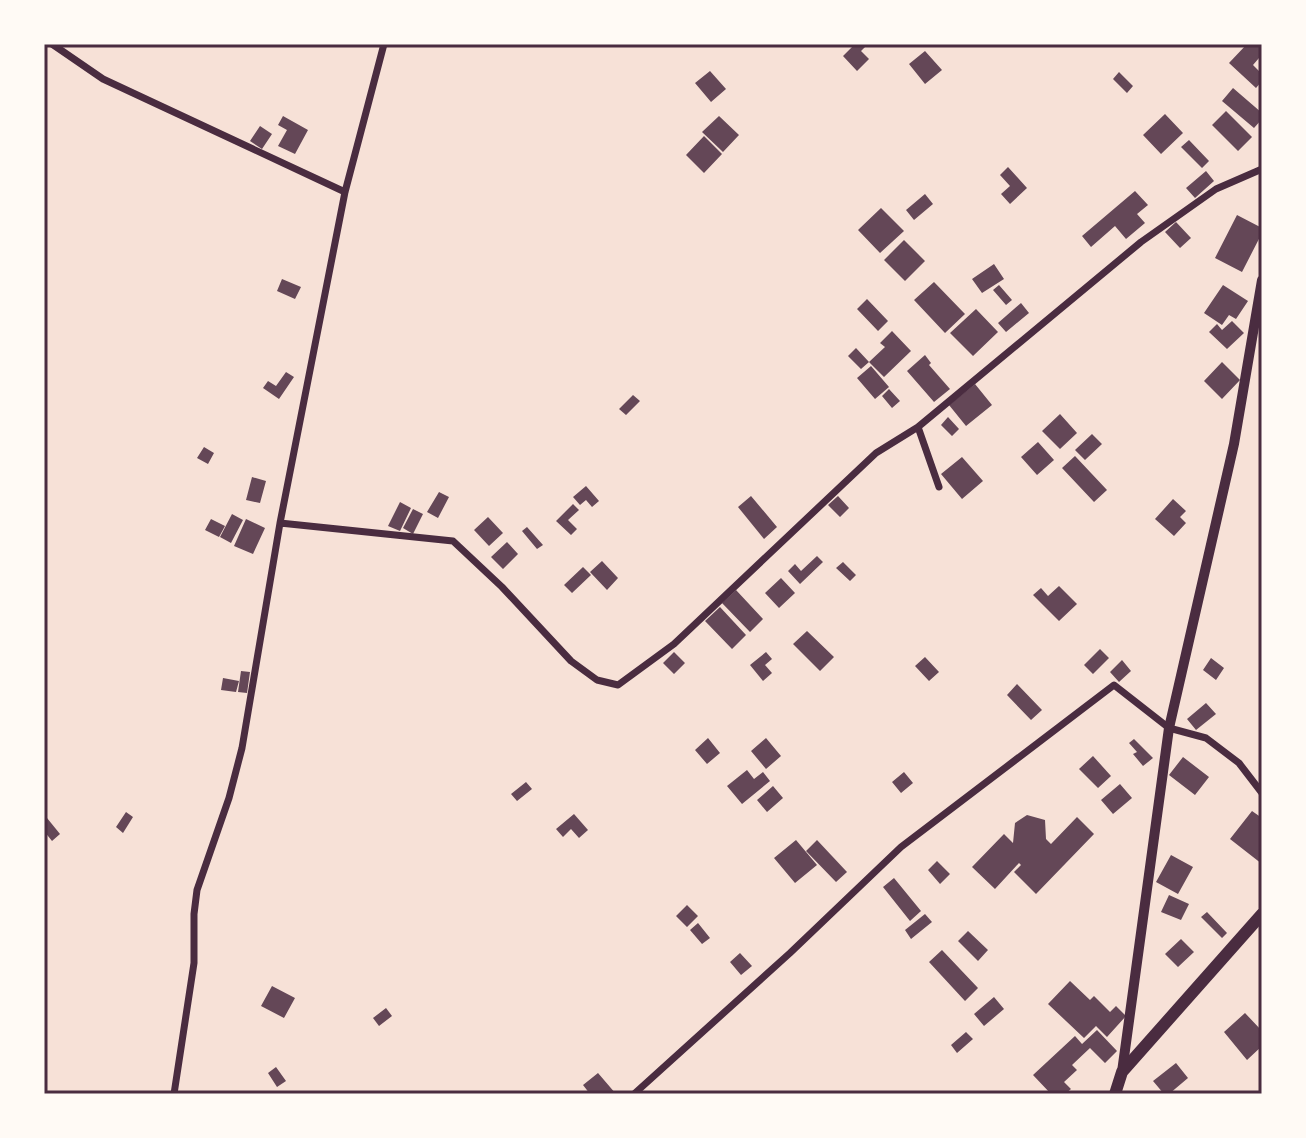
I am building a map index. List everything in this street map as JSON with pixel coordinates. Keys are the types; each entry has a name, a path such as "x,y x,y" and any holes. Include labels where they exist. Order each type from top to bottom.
{"highway":[{"path":"1115,1094 1122,1072 1262,914"}],"main road":[{"path":"1122,1072 1169,728 1234,444 1262,280"}],"street":[{"path":"52,44 103,79 345,192"},
{"path":"174,1094 194,963 197,890 229,798 242,748 280,523 345,192 384,44"},
{"path":"280,523 453,541 502,587 571,661 597,680 618,685 674,644 876,453 918,427 1141,242 1216,189 1262,169"},
{"path":"918,427 939,487"},
{"path":"634,1094 790,953 901,847 1114,685 1169,728 1206,738 1239,763 1262,793"}],"building":[{"path":"855,44 868,44 861,51 869,59 857,71 843,56"},
{"path":"1247,44 1262,44 1262,61 1259,58 1253,65 1262,74 1262,81 1256,88 1229,63"},
{"path":"925,51 942,70 925,84 909,64"},
{"path":"710,71 726,89 711,102 695,83"},
{"path":"1119,72 1133,86 1127,93 1113,79"},
{"path":"1233,88 1262,113 1262,119 1254,128 1222,101"},
{"path":"1226,111 1252,137 1238,151 1212,125"},
{"path":"1165,114 1183,133 1161,154 1143,135"},
{"path":"283,116 308,130 295,154 278,146 287,130 278,125"},
{"path":"719,116 739,135 723,152 702,132"},
{"path":"260,126 272,134 262,149 250,141"},
{"path":"704,136 722,154 704,173 686,155"},
{"path":"1189,140 1209,161 1202,168 1181,147"},
{"path":"1008,167 1027,188 1010,204 1001,194 1010,186 1000,175"},
{"path":"1206,171 1214,181 1195,198 1186,188"},
{"path":"1135,191 1148,205 1137,214 1145,223 1126,239 1115,226 1091,247 1082,236"},
{"path":"925,194 933,204 914,220 906,210"},
{"path":"881,208 904,231 880,253 858,230"},
{"path":"1237,215 1262,228 1242,272 1215,258"},
{"path":"1176,222 1191,238 1180,248 1165,232"},
{"path":"904,240 925,261 905,281 884,260"},
{"path":"994,264 1004,279 982,293 972,279"},
{"path":"282,279 301,287 295,299 277,291"},
{"path":"934,282 965,314 945,333 914,300"},
{"path":"999,285 1012,300 1006,305 993,290"},
{"path":"1223,285 1248,301 1236,319 1229,315 1222,325 1204,313"},
{"path":"867,299 888,321 878,331 857,309"},
{"path":"1021,303 1029,313 1006,332 998,323"},
{"path":"976,309 998,332 973,356 950,333"},
{"path":"1232,321 1244,333 1227,349 1209,332 1217,324 1222,330"},
{"path":"892,331 911,351 884,377 869,362 885,347 880,343"},
{"path":"856,348 869,362 861,369 848,356"},
{"path":"925,355 931,363 929,365 950,389 934,402 907,371"},
{"path":"1222,362 1240,380 1222,399 1204,381"},
{"path":"871,366 889,387 875,399 857,378"},
{"path":"286,372 294,377 279,399 263,388 268,381 276,386"},
{"path":"975,384 992,405 966,426 949,405"},
{"path":"889,389 900,401 892,408 882,396"},
{"path":"633,395 640,401 626,415 619,409"},
{"path":"1060,414 1077,433 1060,449 1042,431"},
{"path":"948,417 959,429 952,436 941,425"},
{"path":"1092,434 1102,444 1085,460 1075,450"},
{"path":"1038,442 1054,460 1037,475 1021,457"},
{"path":"204,447 214,453 208,464 197,458"},
{"path":"1075,456 1107,490 1094,502 1062,468"},
{"path":"962,457 983,481 962,499 941,474"},
{"path":"252,477 266,481 260,503 246,500"},
{"path":"586,486 599,501 592,507 586,500 580,505 573,497"},
{"path":"439,492 449,497 438,518 427,512"},
{"path":"751,496 777,527 764,539 738,507"},
{"path":"838,496 849,508 840,517 828,505"},
{"path":"1173,499 1186,511 1180,517 1186,523 1174,536 1155,519"},
{"path":"400,502 411,508 400,531 388,526"},
{"path":"573,504 579,510 568,520 577,529 571,535 556,521"},
{"path":"413,509 423,514 413,534 403,528"},
{"path":"232,514 243,520 231,543 220,537"},
{"path":"488,517 503,533 489,546 474,530"},
{"path":"211,519 225,526 219,537 205,530"},
{"path":"246,519 265,528 253,554 234,546"},
{"path":"527,527 543,545 537,549 522,531"},
{"path":"507,542 518,554 503,569 491,557"},
{"path":"817,556 823,562 800,584 788,571 795,564 801,571"},
{"path":"602,561 618,578 607,590 590,572"},
{"path":"843,562 856,575 850,581 836,568"},
{"path":"583,567 591,575 572,593 564,585"},
{"path":"781,578 795,593 779,608 765,593"},
{"path":"1059,586 1077,604 1059,621 1033,595 1041,588 1048,596"},
{"path":"736,590 763,619 750,632 722,603"},
{"path":"720,607 746,635 732,649 705,621"},
{"path":"807,631 834,657 820,671 793,644"},
{"path":"1100,649 1109,658 1093,674 1084,665"},
{"path":"674,652 685,663 674,674 663,663"},
{"path":"766,652 772,659 765,665 772,673 763,681 750,665"},
{"path":"925,657 939,672 929,681 915,666"},
{"path":"1211,658 1224,668 1216,680 1203,670"},
{"path":"1122,660 1131,671 1119,682 1110,672"},
{"path":"241,671 250,672 247,693 238,692"},
{"path":"223,678 239,681 236,692 221,690"},
{"path":"1017,684 1042,710 1031,720 1007,695"},
{"path":"1206,703 1216,714 1196,730 1187,719"},
{"path":"708,738 720,753 707,764 695,750"},
{"path":"766,738 781,756 766,769 751,751"},
{"path":"1134,739 1153,758 1143,766 1129,743"},
{"path":"1093,756 1111,776 1098,788 1079,769"},
{"path":"1183,757 1209,777 1195,795 1169,775"},
{"path":"747,770 754,779 763,772 770,781 742,804 727,786"},
{"path":"904,772 913,783 901,793 892,782"},
{"path":"526,782 532,789 517,801 511,794"},
{"path":"1120,784 1132,798 1113,814 1101,800"},
{"path":"773,786 783,798 767,812 757,800"},
{"path":"1252,811 1262,818 1262,864 1230,839"},
{"path":"126,812 133,817 123,833 116,827"},
{"path":"574,814 588,830 579,838 571,829 563,837 556,829"},
{"path":"1027,815 1045,820 1046,839 1051,844 1077,817 1094,834 1036,894 1014,872 1021,865 1019,863 995,889 972,867 1004,834 1013,843 1015,823"},
{"path":"47,818 60,834 52,841 44,831 44,820"},
{"path":"796,840 817,865 795,883 774,858"},
{"path":"817,840 847,872 836,882 806,851"},
{"path":"1171,855 1193,867 1178,894 1156,882"},
{"path":"937,861 950,874 940,884 928,870"},
{"path":"894,878 921,911 910,921 883,887"},
{"path":"1169,895 1189,904 1181,920 1161,912"},
{"path":"687,905 698,916 687,927 676,916"},
{"path":"1207,912 1227,933 1222,938 1201,917"},
{"path":"925,914 932,922 911,939 905,930"},
{"path":"698,923 710,938 702,944 690,930"},
{"path":"968,931 988,950 978,961 958,941"},
{"path":"1181,939 1194,952 1178,967 1165,954"},
{"path":"942,950 978,988 965,1001 929,962"},
{"path":"740,953 752,966 741,975 730,962"},
{"path":"1070,981 1090,1000 1094,996 1110,1012 1116,1006 1126,1016 1107,1037 1096,1026 1084,1038 1048,1004"},
{"path":"272,986 295,998 284,1018 261,1006"},
{"path":"994,997 1004,1009 984,1026 974,1014"},
{"path":"386,1008 392,1016 379,1026 373,1018"},
{"path":"1245,1013 1262,1031 1262,1046 1247,1060 1224,1032"},
{"path":"1097,1030 1117,1051 1105,1063 1090,1048 1072,1065 1077,1070 1064,1082 1071,1089 1065,1094 1051,1094 1033,1075 1075,1036 1082,1044"},
{"path":"966,1032 973,1039 957,1053 951,1045"},
{"path":"1176,1063 1188,1078 1169,1094 1164,1094 1153,1081"},
{"path":"276,1067 286,1081 277,1087 268,1073"},
{"path":"598,1073 616,1094 590,1094 583,1085"}]}
